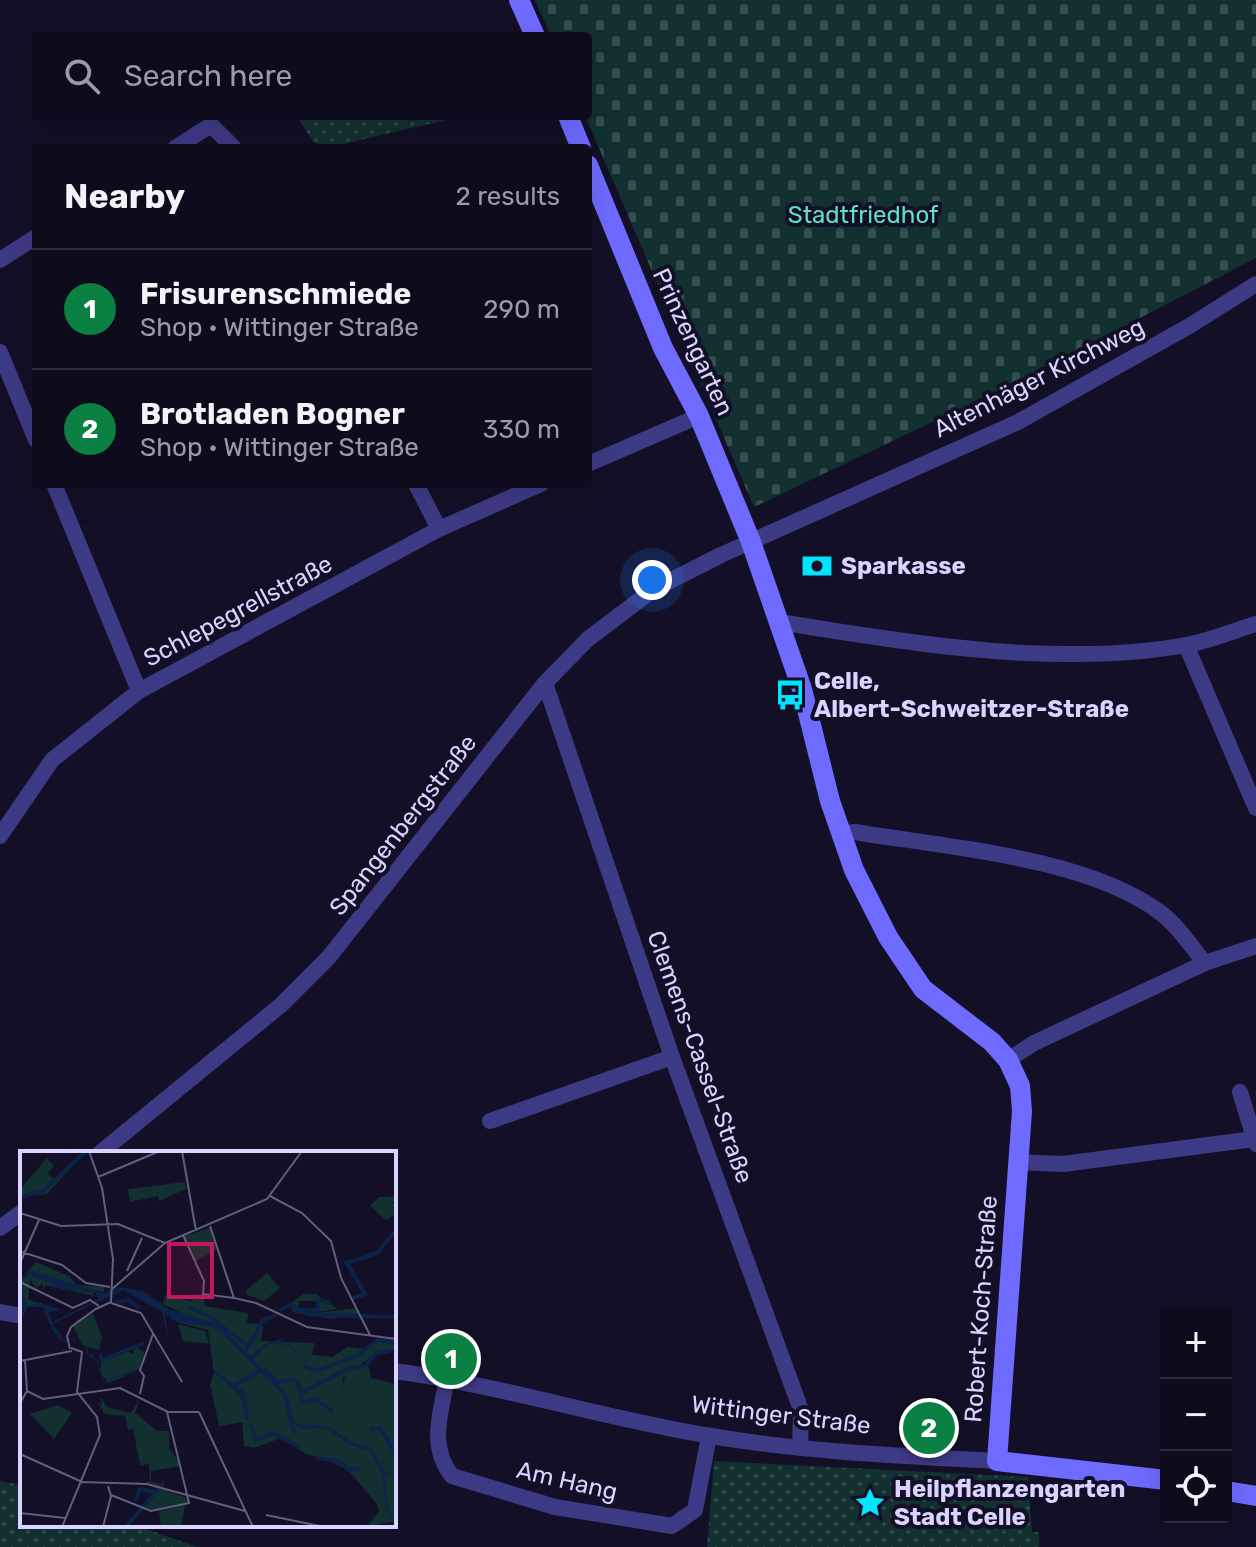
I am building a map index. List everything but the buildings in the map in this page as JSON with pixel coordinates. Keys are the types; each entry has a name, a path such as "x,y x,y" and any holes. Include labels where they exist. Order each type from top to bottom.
{"street":[{"path":"519,0 533,32"},
{"path":"570,120 579,144"},
{"path":"181,144 211,125 230,144"},
{"name":"Prinzengarten","path":"592,175 663,348 699,416 751,542 813,723 841,834 873,909 915,979 952,1013 992,1042 1008,1060"},
{"path":"0,260 32,240"},
{"name":"Altenhäger Kirchweg","path":"751,542 1018,422 1191,325 1256,284"},
{"path":"0,352 32,430"},
{"path":"592,462 699,416"},
{"path":"56,488 139,691"},
{"path":"418,488 439,529"},
{"name":"Schlepegrellstraße","path":"0,836 52,760 139,691 439,529 532,488"},
{"name":"Spangenbergstraße","path":"102,1151 281,1005 329,957 545,683 588,639 654,589 751,542"},
{"path":"780,622 918,644 1014,652 1088,652 1186,645 1256,624"},
{"path":"1186,645 1256,808"},
{"name":"Clemens-Cassel-Straße","path":"545,683 672,1057 801,1410 800,1448"},
{"path":"841,834 855,832 984,852 1068,872 1126,894 1160,913 1205,963"},
{"path":"1008,1060 1034,1043 1205,963 1256,946"},
{"path":"490,1121 672,1057"},
{"name":"Robert-Koch-Straße","path":"997,1461 1018,1162 1020,1086 1008,1060"},
{"path":"1018,1162 1063,1164 1255,1142 1240,1092"},
{"path":"0,1228 20,1213"},
{"path":"0,1312 20,1316"},
{"name":"Wittinger Straße","path":"396,1371 447,1378 709,1436 800,1448 997,1461 1160,1479"},
{"name":"Am Hang","path":"447,1378 436,1442 442,1462 452,1476 555,1507 672,1526 695,1510 709,1436"},
{"path":"1232,1492 1256,1496"}],"green space":[{"name":"Stadtfriedhof","path":"535,0 1256,0 1256,258 1018,381 754,507 587,120 592,120 592,32 549,32"},
{"path":"299,120 446,120 344,144 313,142"},
{"name":"Heilpflanzengarten Stadt Celle","path":"714,1461 1028,1477 1032,1532 1039,1532 1039,1547 707,1547"},
{"path":"0,1481 20,1485 20,1527 141,1527 197,1547 0,1547"}],"place":[{"name":"Sparkasse","path":"817,566"},
{"name":"Celle, Albert-Schweitzer-Straße","path":"790,695"},
{"name":"Frisurenschmiede","path":"451,1359"},
{"name":"Brotladen Bogner","path":"929,1428"},
{"name":"Heilpflanzengarten Stadt Celle","path":"870,1503"}]}
